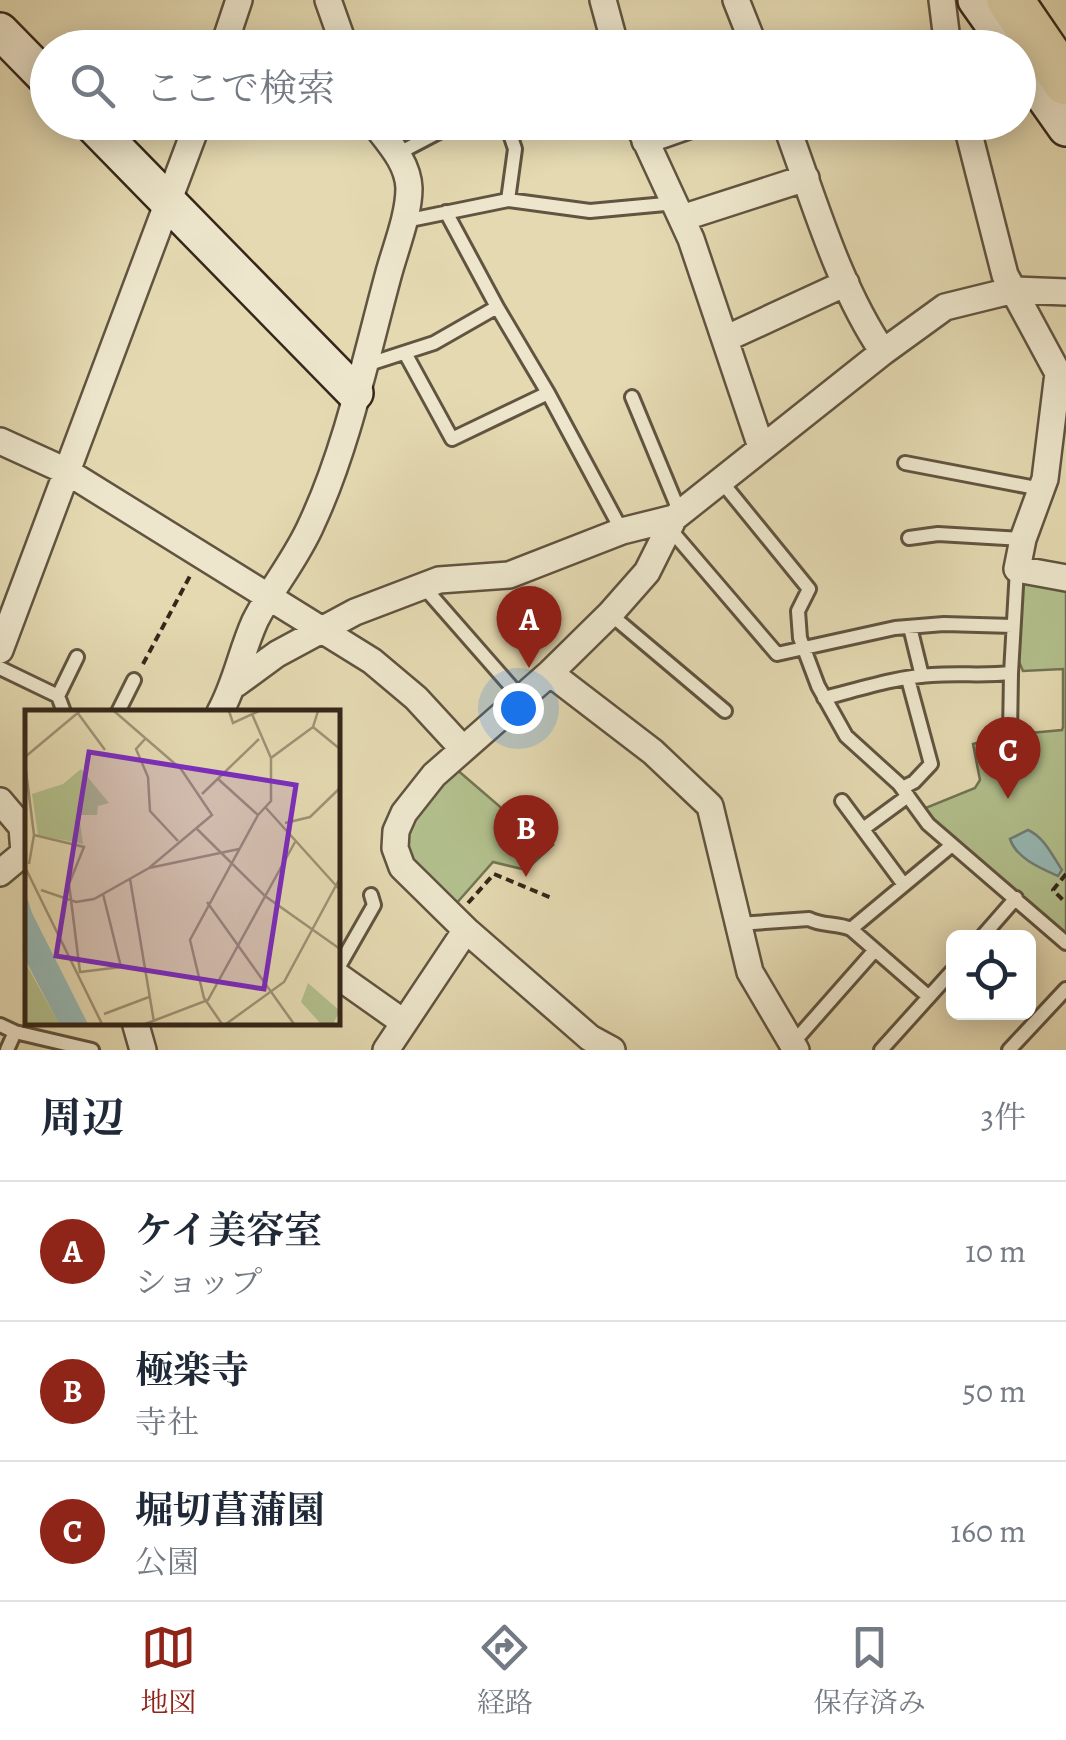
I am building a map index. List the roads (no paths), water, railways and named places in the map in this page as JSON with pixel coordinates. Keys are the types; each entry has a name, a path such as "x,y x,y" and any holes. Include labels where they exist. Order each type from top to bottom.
{"highway":[{"path":"1010,0 1030,30"},
{"path":"1048,0 1066,27"},
{"path":"1036,38 1066,82"}],"street":[{"path":"229,30 239,0"},
{"path":"328,0 339,30"},
{"path":"602,0 611,30"},
{"path":"736,0 748,30"},
{"path":"942,0 946,30"},
{"path":"976,0 997,30"},
{"path":"0,31 30,62"},
{"path":"1036,86 1066,128"},
{"path":"108,140 170,204 359,380"},
{"path":"0,650 192,140"},
{"path":"221,710 236,684 240,654 268,594 303,544 315,519 359,380 409,188 402,161 386,140"},
{"path":"645,140 679,211 761,447"},
{"path":"792,140 846,283 865,326 883,352"},
{"path":"970,140 1004,274 1058,372 1041,489 1017,568 1066,578"},
{"path":"679,211 806,178"},
{"path":"724,339 846,283"},
{"path":"612,1050 590,1038 460,924 402,867 395,848 396,831 404,813 434,775 550,674 610,614 647,572 675,520 761,447 945,307 1014,290 1066,292"},
{"path":"0,441 66,471 372,661 416,698 464,749"},
{"path":"236,684 355,612 439,580 509,575 622,531 675,520"},
{"path":"550,674 654,752 710,806 750,972 794,1047"},
{"path":"0,800 22,827 25,847"},
{"path":"0,873 25,855"},
{"path":"386,1050 460,924"},
{"path":"340,977 403,1022"},
{"path":"136,1025 142,1050"}],"lane":[{"path":"397,154 424,140"},
{"path":"508,200 515,149 512,140"},
{"path":"402,221 508,200 590,211 679,211"},
{"path":"446,212 622,531"},
{"path":"359,380 497,307"},
{"path":"406,353 452,439 548,392"},
{"path":"632,396 675,520 777,654 910,627 1013,626"},
{"path":"905,462 1041,489"},
{"path":"721,480 810,589 798,611 803,648 824,698 846,736 905,792 928,824 1066,943"},
{"path":"909,538 938,534 1023,539"},
{"path":"1010,735 1017,568"},
{"path":"423,586 521,698"},
{"path":"610,614 725,711"},
{"path":"863,830 930,764 910,627"},
{"path":"58,696 77,657"},
{"path":"0,668 58,696 63,710"},
{"path":"824,698 915,677 1012,673"},
{"path":"119,710 134,680"},
{"path":"842,802 904,885"},
{"path":"851,929 952,844"},
{"path":"340,964 374,905 371,895"},
{"path":"988,930 1016,898"},
{"path":"738,924 808,918 818,924 851,929 928,997"},
{"path":"794,1047 875,950"},
{"path":"881,1050 946,978"},
{"path":"1009,1050 1066,989"},
{"path":"0,1025 92,1050"},
{"path":"8,1050 15,1032"}],"water":[{"path":"1028,830 1051,853 1062,870 1058,876 1030,862 1013,846 1010,839"}],"place":[{"name":"ケイ美容室","path":"529,668"},
{"name":"堀切菖蒲園","path":"1008,799"},
{"name":"極楽寺","path":"526,877"}]}
